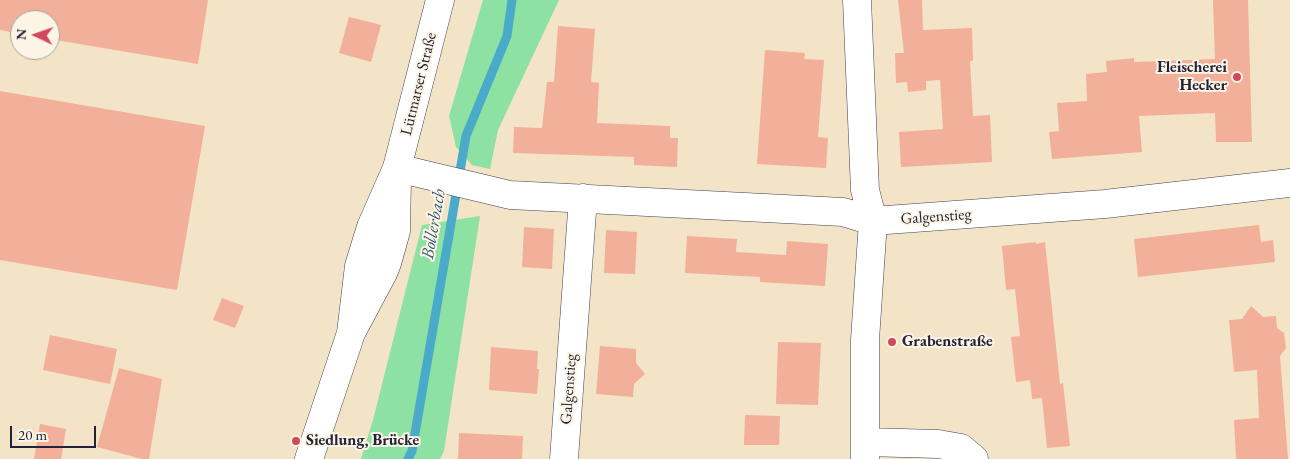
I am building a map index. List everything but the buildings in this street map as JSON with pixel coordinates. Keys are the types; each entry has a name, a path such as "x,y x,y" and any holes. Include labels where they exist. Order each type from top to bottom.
{"street":[{"name":"Lütmarser Straße","path":"309,459 351,333 383,274 396,231 397,168 440,0"},
{"path":"857,0 865,190 873,221 865,340 865,450 938,444 961,448 974,459"},
{"name":"Galgenstieg","path":"397,168 510,195 843,212 873,221 1105,204 1290,183"},
{"name":"Galgenstieg","path":"564,459 583,198"}],"green space":[{"path":"483,0 559,0 498,130 490,169 472,165 456,147 449,116"},
{"path":"480,216 444,451 440,459 361,459 373,420 422,225"}],"waterway":[{"name":"Bollerbach","path":"408,459 412,451 466,136 507,36 512,0"}],"place":[{"name":"Fleischerei Hecker","path":"1237,77"},
{"name":"Grabenstraße","path":"892,342"},
{"name":"Siedlung, Brücke","path":"296,441"}]}
